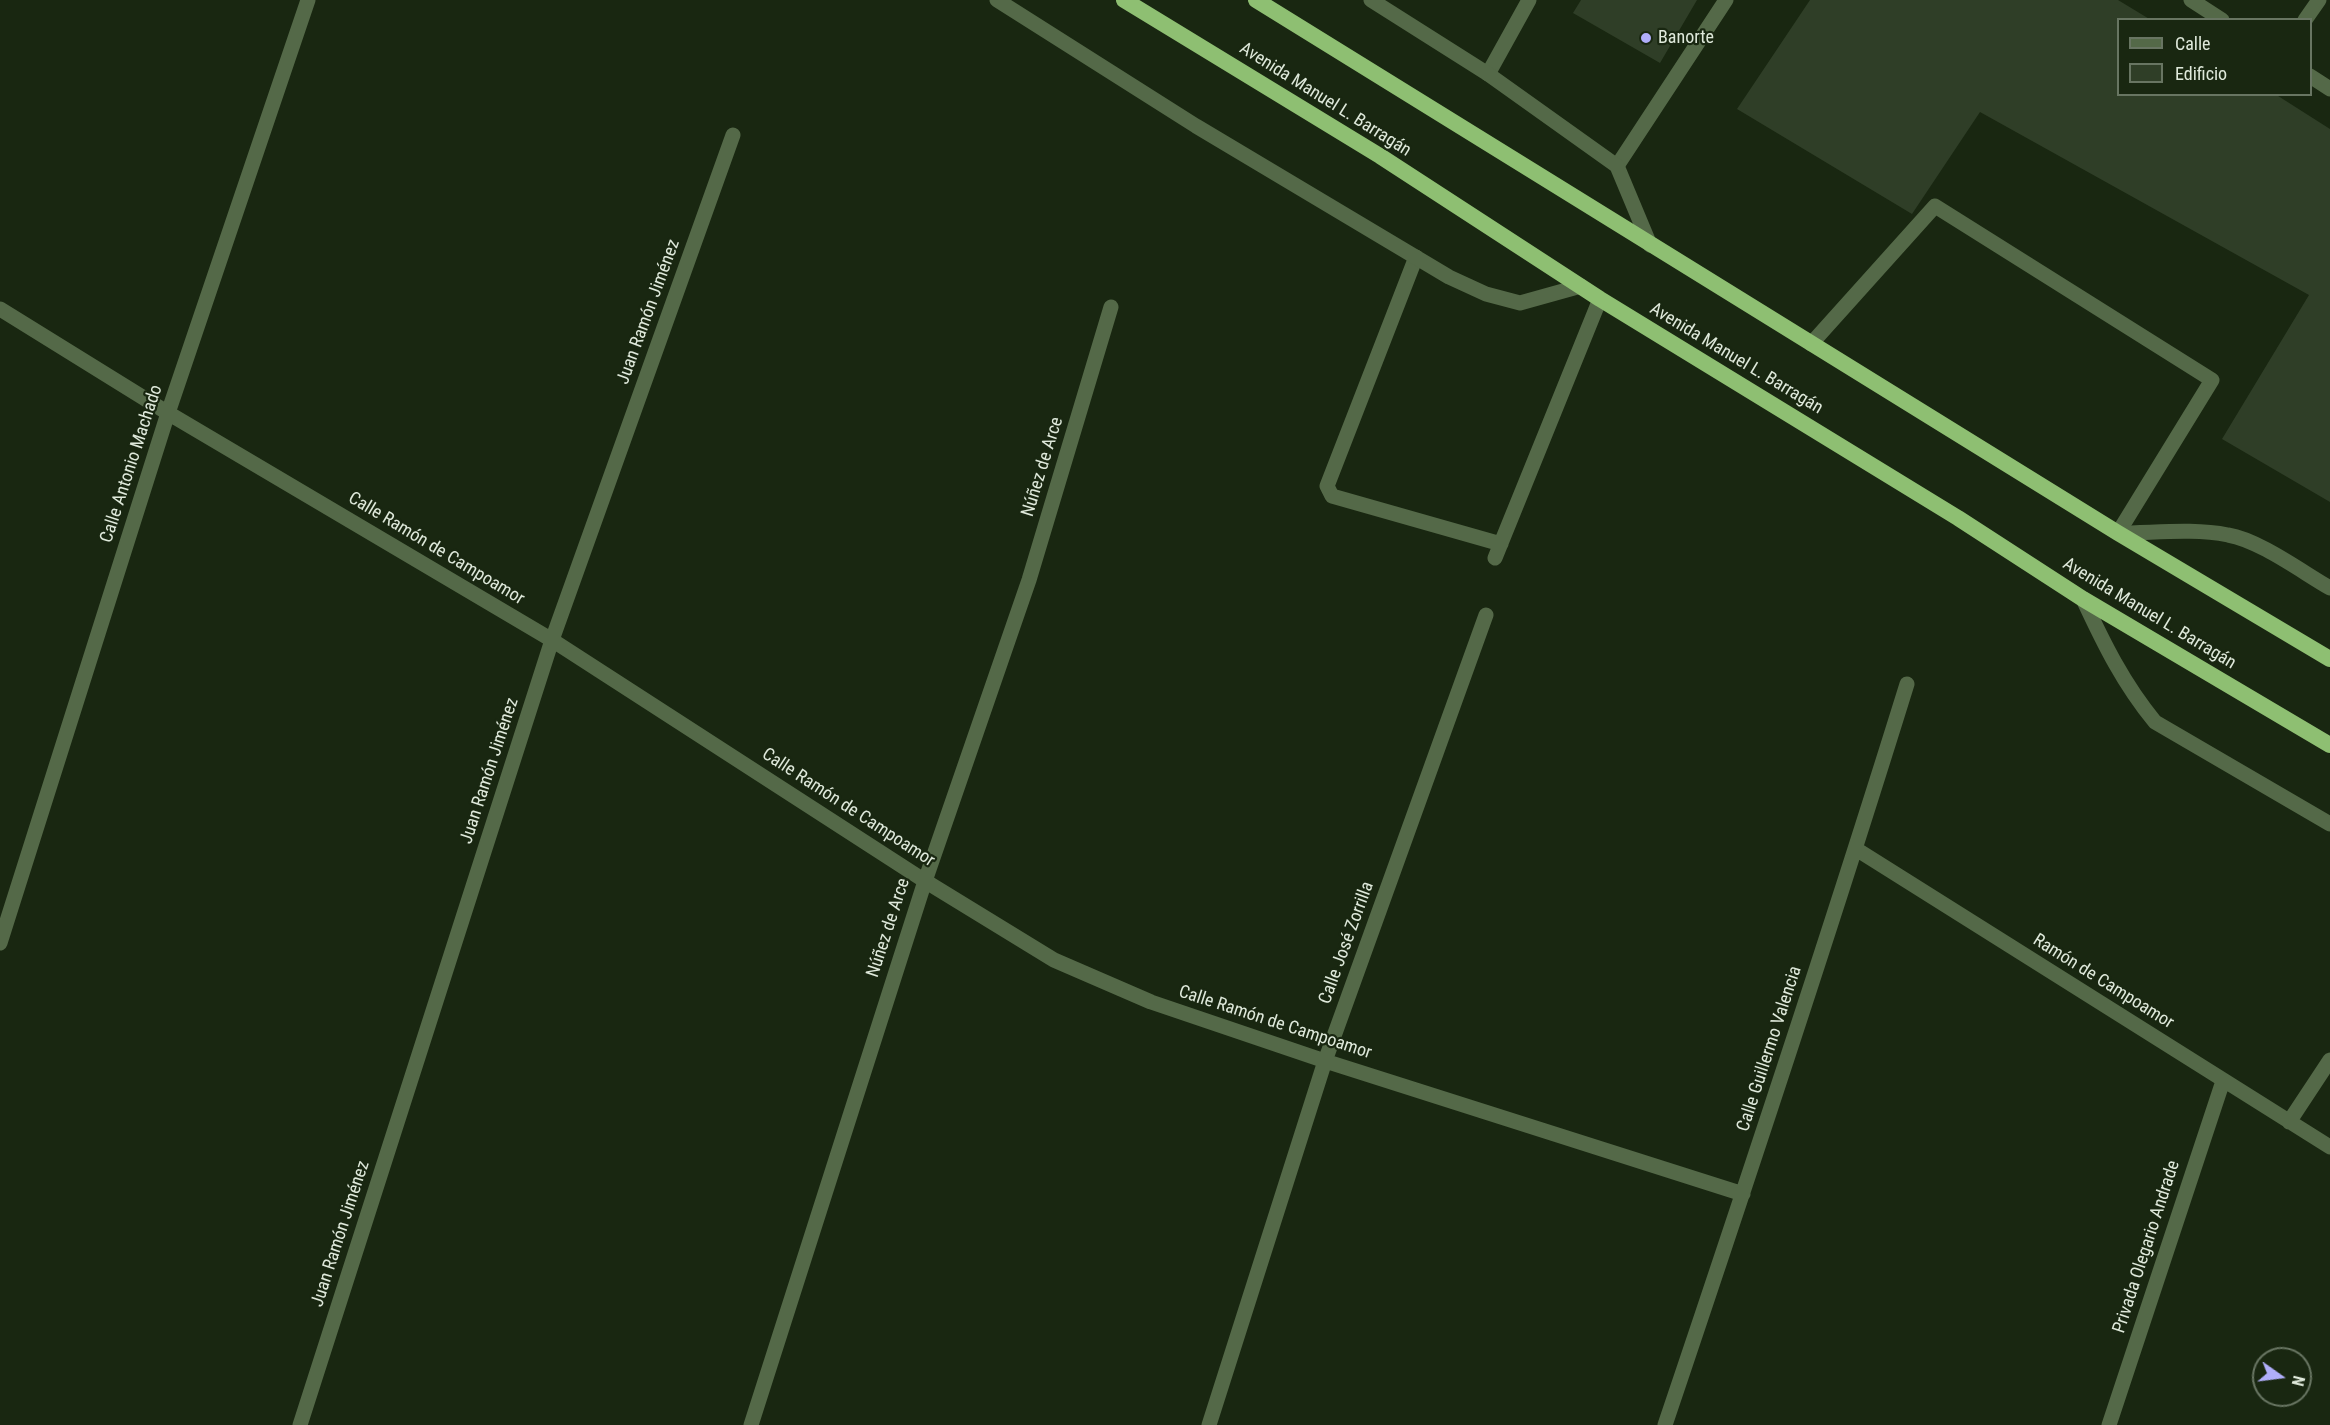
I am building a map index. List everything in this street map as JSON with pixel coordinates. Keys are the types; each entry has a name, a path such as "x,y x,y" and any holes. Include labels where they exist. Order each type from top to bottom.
{"highway":[{"name":"Avenida Manuel L. Barragán","path":"1125,0 1380,156 1600,299 1958,518 2083,599 2330,745"},
{"path":"1256,0 2118,533 2330,659"}],"street":[{"name":"Calle Antonio Machado","path":"0,943 168,413 308,0"},
{"path":"997,0 1196,126 1449,277 1486,294 1520,303 1581,286"},
{"path":"1371,0 1488,74 1617,166 1650,245"},
{"path":"1488,74 1529,0"},
{"path":"1617,166 1726,0"},
{"path":"2191,0 2219,18"},
{"path":"2306,18 2319,0"},
{"path":"2312,77 2330,89"},
{"name":"Juan Ramón Jiménez","path":"300,1425 552,640 733,135"},
{"path":"1811,344 1935,206 2212,380 2118,533"},
{"path":"1416,257 1327,486 1332,496 1498,551 1600,299"},
{"name":"Núñez de Arce","path":"751,1425 925,881 1029,580 1111,307"},
{"name":"Calle Ramón de Campoamor","path":"0,309 168,413 552,640 925,881 1054,960 1151,1002 1325,1061 1743,1194"},
{"path":"2118,533 2201,532 2230,535 2253,543 2330,588"},
{"path":"2083,599 2115,666 2134,696 2155,722 2330,824"},
{"name":"Calle José Zorrilla","path":"1209,1425 1325,1061 1486,615"},
{"name":"Calle Guillermo Valencia","path":"1665,1425 1856,849 1907,684"},
{"name":"Ramón de Campoamor","path":"1856,849 2330,1147"},
{"path":"2289,1122 2330,1060"},
{"name":"Privada Olegario Andrade","path":"2109,1425 2223,1081"}],"building":[{"name":"Banorte","path":"1581,0 1697,0 1660,63 1573,13"},
{"path":"1810,0 2118,0 2148,18 2117,18 2117,96 2278,96 2330,129 2330,502 2222,439 2309,295 1980,112 1912,214 1737,109"}],"place":[{"name":"Banorte","path":"1646,38"}]}
